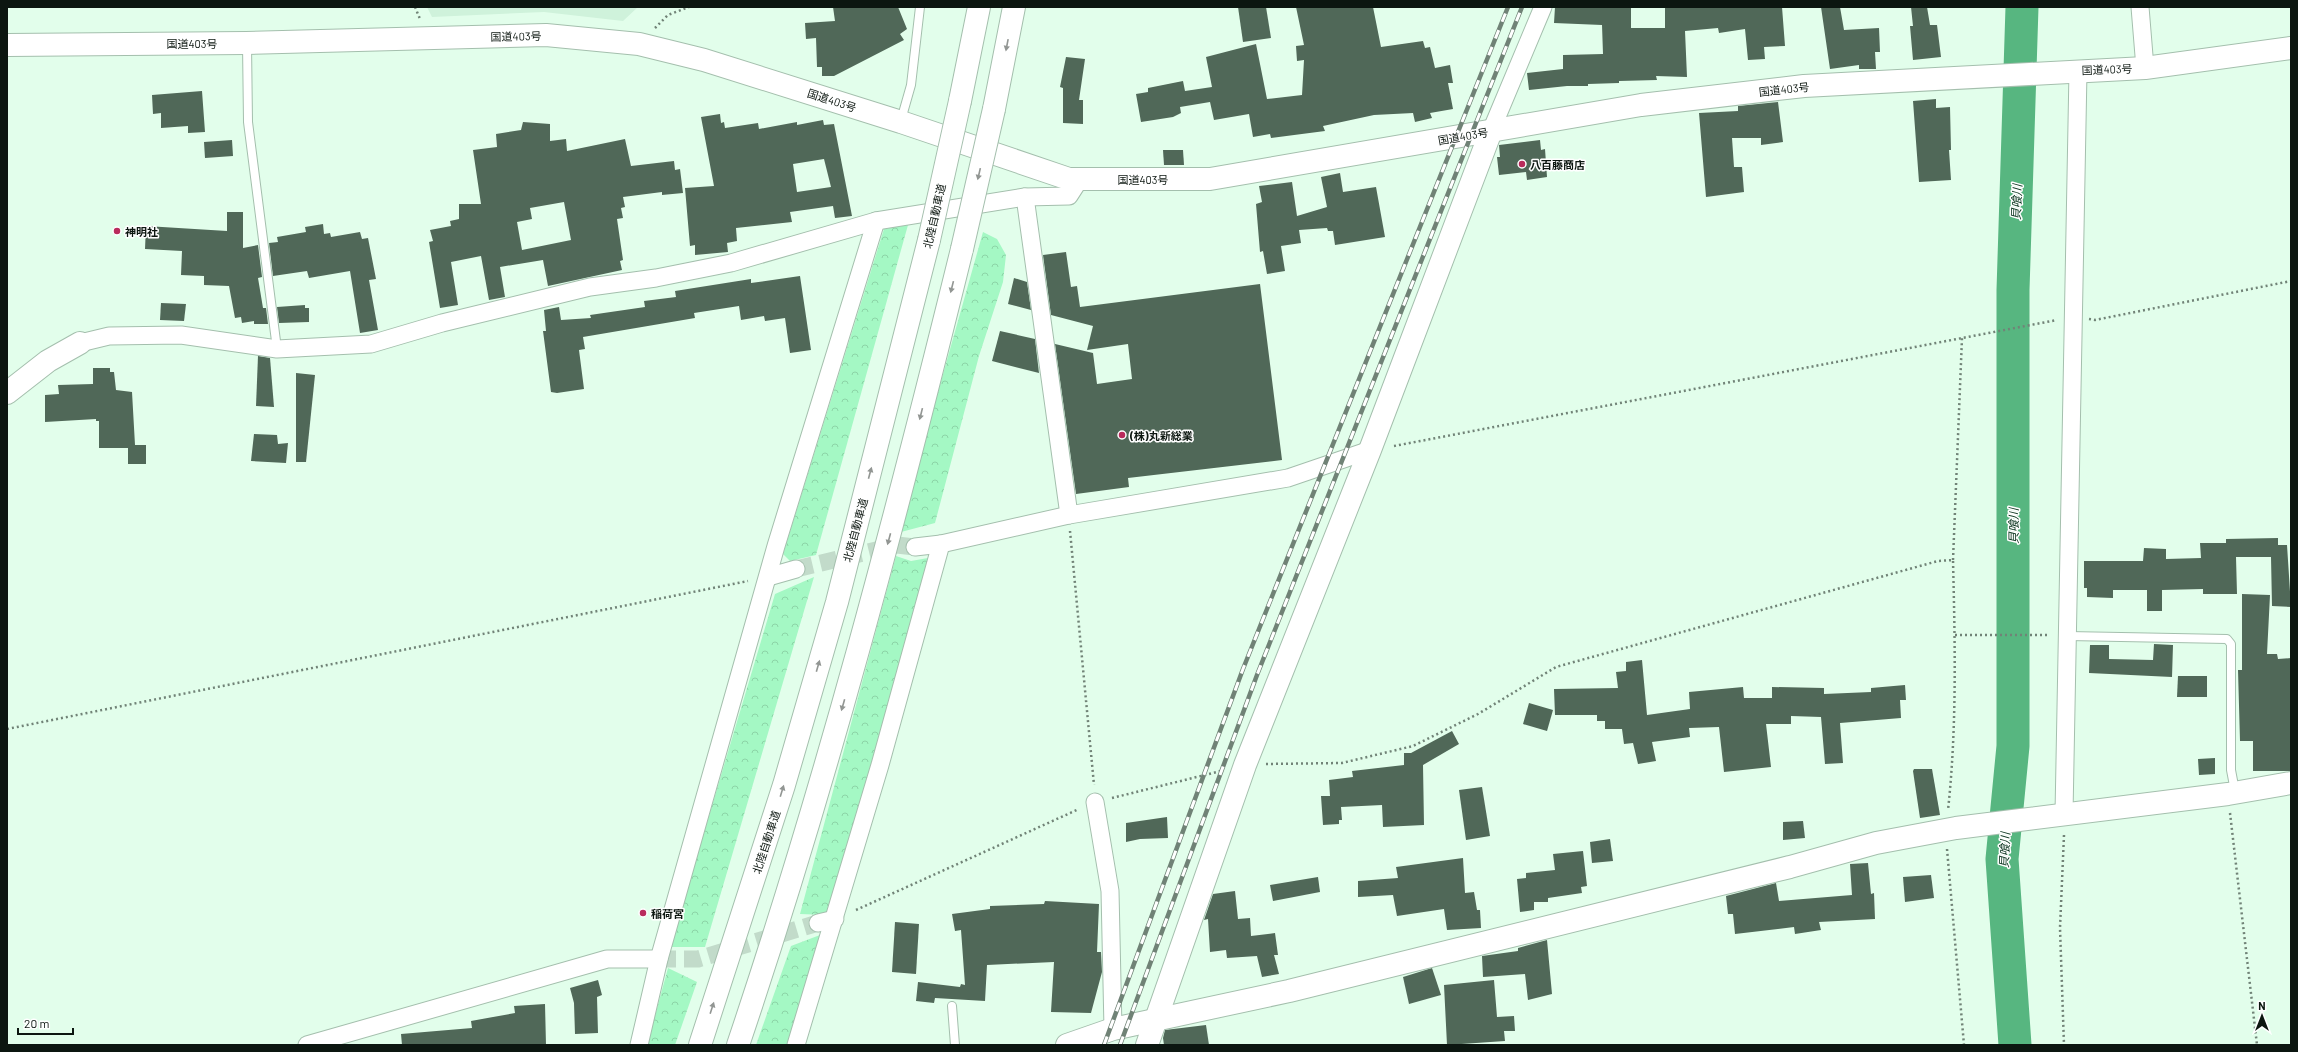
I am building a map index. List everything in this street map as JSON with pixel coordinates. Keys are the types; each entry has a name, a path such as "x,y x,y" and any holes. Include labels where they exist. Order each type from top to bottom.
{"main road":[{"name":"北陸自動車道","path":"700,1045 781,793 837,602 929,240 979,7"},
{"path":"738,1045 817,796 862,639 962,249 994,109 1014,7"},
{"name":"国道403号","path":"7,45 246,43 546,35 639,44 704,60 901,122 1069,179 1210,179 1641,105 1804,86 2145,68 2291,48"},
{"path":"1147,1045 1245,765 1370,450 1492,131"},
{"path":"7,393 48,361 80,343"},
{"path":"1067,1045 1112,1029 1155,1021 1296,989 1790,867 1876,842 1951,829 2232,793 2291,783"}],"street":[{"path":"1492,131 1543,7"},
{"path":"2140,7 2145,68"},
{"path":"2059,815 2068,636 2067,319 2071,71"},
{"path":"80,343 109,336 182,335 277,349 371,344 442,323 590,287 656,278 731,263 876,221 1025,197 1069,196 1080,179"},
{"path":"1025,197 1069,516"},
{"path":"639,1045 659,959 768,577 876,221"},
{"path":"915,547 941,544 1069,516 1288,478 1370,450"},
{"path":"796,1045 880,765 941,544"},
{"path":"768,577 796,569"},
{"path":"1096,802 1110,891 1112,1029"},
{"path":"818,923 835,919"},
{"path":"307,1045 607,959 659,959"}],"lane":[{"path":"901,122 911,85 920,7"},
{"path":"246,43 248,122 277,349"},
{"path":"2068,636 2228,639 2231,644 2232,793"},
{"path":"952,1006 955,1045"}],"path":[{"path":"639,44 668,14 689,7"},
{"path":"1370,450 1962,338 1973,334 2067,319 2096,320 2291,281"},
{"path":"1962,338 1954,560 1955,635 1951,829 1964,1045"},
{"path":"1069,516 1096,802"},
{"path":"835,919 1096,802 1245,765 1342,763 1413,746 1478,714 1556,667 1938,561 1954,560"},
{"path":"7,729 768,577"},
{"path":"1955,635 1961,633 2051,635"},
{"path":"2232,793 2257,1045"},
{"path":"2059,815 2060,928 2064,1045"}],"shaded area":[{"path":"427,7 638,7 623,21 544,12 432,17"}],"green space":[{"path":"908,225 816,555 790,561 783,554 884,229"},
{"path":"983,232 997,239 1006,255 1003,282 979,356 935,523 901,532 902,520"},
{"path":"896,556 911,561 928,558 873,764 826,915 800,914"},
{"path":"814,577 705,947 670,947 775,594"},
{"path":"820,935 787,1045 756,1045 791,946"},
{"path":"668,968 697,982 675,1045 647,1045"}],"building":[{"path":"833,7 898,7 907,29 900,34 904,40 834,76 822,76 822,67 817,67 816,38 806,39 805,23 835,21"},
{"path":"1238,7 1266,7 1271,38 1243,42"},
{"path":"1296,7 1373,7 1381,47 1423,41 1425,48 1430,47 1435,68 1450,65 1453,83 1448,83 1453,109 1430,113 1432,118 1415,122 1413,113 1374,115 1323,126 1325,131 1271,138 1270,134 1253,137 1249,114 1214,120 1210,102 1180,107 1181,113 1173,117 1141,122 1136,94 1148,92 1148,88 1183,81 1185,91 1212,87 1206,57 1256,44 1267,99 1302,95 1304,60 1297,61 1296,46 1304,45"},
{"path":"1555,7 1631,7 1631,28 1665,28 1665,7 1782,7 1785,46 1764,47 1765,59 1748,60 1745,29 1719,33 1718,28 1685,31 1687,77 1656,76 1657,80 1619,81 1619,83 1588,84 1588,86 1567,86 1529,90 1527,73 1563,69 1563,55 1603,54 1602,25 1554,23"},
{"path":"1821,7 1840,7 1844,30 1879,28 1880,52 1875,52 1876,69 1859,69 1859,65 1830,69"},
{"path":"1911,7 1927,7 1930,25 1937,25 1941,57 1913,60 1910,26 1913,26"},
{"path":"1066,57 1085,59 1079,100 1083,100 1083,124 1063,123 1063,88 1060,87"},
{"path":"202,91 205,132 188,133 188,126 161,128 161,113 153,114 152,95"},
{"path":"1936,99 1936,108 1950,107 1951,150 1949,150 1951,180 1919,182 1913,101"},
{"path":"1778,102 1783,142 1761,145 1761,138 1732,138 1734,167 1742,167 1744,192 1706,197 1699,113 1738,111 1738,106"},
{"path":"720,114 721,123 724,122 725,128 758,123 759,129 797,122 797,125 823,120 824,125 834,124 852,216 835,218 833,206 790,212 792,222 736,228 737,241 727,243 728,252 695,255 695,245 690,246 685,188 714,186 701,117","holes":["824,159 831,187 797,192 793,164"]},
{"path":"523,122 550,124 550,141 566,139 567,151 625,139 631,166 674,161 675,170 680,169 683,193 662,195 662,192 623,197 625,207 621,208 623,218 617,219 623,260 620,261 622,270 548,286 543,260 500,267 505,297 489,300 481,256 451,262 458,305 440,308 429,242 433,241 430,230 451,226 450,221 459,219 459,204 481,204 473,150 497,147 496,134 521,130","holes":["564,202 571,240 522,250 517,222 532,219 530,208"]},
{"path":"232,140 233,156 205,158 204,142"},
{"name":"八百藤商店","path":"1540,140 1541,150 1545,149 1547,177 1527,180 1526,172 1499,175 1497,157 1500,157 1499,145"},
{"path":"1163,150 1183,150 1184,165 1164,165"},
{"path":"1340,173 1343,192 1376,187 1385,237 1335,245 1333,231 1328,231 1327,228 1299,230 1301,243 1281,246 1285,271 1267,274 1263,251 1260,252 1256,204 1262,202 1259,186 1292,182 1297,216 1327,207 1321,177"},
{"path":"227,212 243,212 243,248 258,245 262,277 258,278 263,308 266,308 268,324 254,324 254,321 242,323 241,317 235,318 229,286 204,285 204,276 181,275 182,251 145,249 146,226 227,231"},
{"path":"323,224 324,234 330,233 331,237 360,232 362,239 368,238 376,279 369,280 378,330 360,333 350,271 309,278 307,271 273,276 269,243 278,242 277,237 306,232 305,227"},
{"path":"1066,252 1071,287 1077,286 1080,307 1260,284 1282,460 1128,478 1129,487 1076,494 1055,344 1093,353 1097,384 1132,379 1128,344 1087,350 1093,326 1051,315 1043,255"},
{"path":"800,276 811,350 790,353 785,318 765,321 764,316 741,320 739,306 694,313 695,318 583,337 585,349 579,350 584,389 557,393 551,392 543,331 546,331 544,310 559,307 561,320 591,318 590,315 645,307 644,301 676,297 675,291 751,279 751,283"},
{"path":"1014,278 1027,282 1031,310 1008,304"},
{"path":"161,303 186,304 184,321 160,320"},
{"path":"305,305 305,308 309,308 309,322 279,323 277,307"},
{"path":"1000,331 1035,339 1039,373 992,361"},
{"path":"258,356 270,358 274,407 256,406"},
{"path":"93,368 110,368 110,372 114,372 116,390 132,392 135,445 146,445 146,464 128,464 128,448 99,448 99,421 96,421 96,419 45,422 45,395 59,394 58,385 93,384"},
{"path":"296,373 315,375 306,462 296,462"},
{"path":"254,434 277,435 278,444 288,443 286,463 251,461"},
{"path":"2278,538 2278,545 2287,545 2291,607 2272,606 2271,557 2236,557 2237,594 2203,594 2203,589 2162,590 2162,611 2147,611 2147,590 2113,590 2113,598 2087,597 2087,588 2084,588 2084,561 2143,561 2144,548 2166,549 2166,559 2201,558 2200,543 2226,543 2226,539"},
{"path":"2242,594 2270,595 2267,654 2277,654 2278,659 2291,658 2291,771 2253,771 2253,741 2240,741 2238,670 2242,670"},
{"path":"2154,644 2173,645 2172,677 2089,673 2090,645 2109,645 2109,659 2153,660"},
{"path":"1642,660 1647,715 1690,709 1689,692 1743,687 1744,698 1772,698 1772,687 1824,688 1824,694 1871,692 1871,688 1905,685 1906,700 1900,700 1901,718 1840,723 1843,763 1825,764 1821,717 1791,716 1791,724 1766,724 1771,767 1724,772 1719,727 1689,728 1690,737 1652,742 1656,761 1638,764 1633,743 1624,744 1622,729 1605,729 1605,721 1597,721 1597,715 1555,715 1554,689 1618,688 1616,672 1626,671 1626,662"},
{"path":"2178,676 2207,676 2207,697 2177,697"},
{"path":"1529,703 1553,710 1547,731 1523,724"},
{"path":"1452,731 1459,744 1423,765 1424,825 1383,827 1382,805 1341,807 1342,820 1339,820 1339,824 1323,825 1321,796 1330,796 1329,780 1353,777 1352,771 1404,765 1404,753 1411,753"},
{"path":"2215,758 2215,774 2199,775 2198,759"},
{"path":"1914,769 1932,769 1940,815 1920,818 1913,771"},
{"path":"1482,787 1490,836 1466,840 1459,790"},
{"path":"1167,817 1168,838 1140,839 1126,842 1126,823"},
{"path":"1803,821 1805,838 1783,840 1783,822"},
{"path":"1610,839 1613,861 1592,863 1590,842"},
{"path":"1583,851 1587,886 1581,887 1582,893 1548,898 1548,902 1534,902 1534,910 1520,912 1517,879 1526,878 1526,873 1555,870 1553,854"},
{"path":"1463,858 1465,893 1474,892 1477,910 1480,910 1481,928 1447,930 1444,909 1397,916 1393,895 1358,897 1358,881 1398,878 1396,867"},
{"path":"1868,863 1871,894 1874,893 1875,919 1819,922 1821,930 1795,934 1794,927 1735,934 1733,914 1728,914 1726,896 1776,883 1779,901 1852,895 1850,864"},
{"path":"1931,875 1934,898 1905,902 1903,877"},
{"path":"1318,877 1320,892 1273,901 1270,885"},
{"path":"1235,891 1238,919 1250,918 1251,936 1275,933 1278,955 1274,955 1279,974 1262,977 1257,956 1227,958 1226,950 1210,952 1208,919 1204,920 1213,894"},
{"path":"1045,901 1099,904 1097,952 1101,952 1102,972 1091,1013 1051,1012 1054,962 987,965 985,1001 935,998 934,1003 916,1001 918,982 960,987 961,984 965,985 961,930 955,931 952,914 990,909 990,906 1044,904"},
{"path":"895,922 919,924 916,974 892,972"},
{"path":"1547,940 1552,994 1528,1000 1525,974 1483,977 1482,956 1518,951 1518,948"},
{"path":"1432,968 1441,995 1409,1004 1403,977"},
{"path":"598,980 602,995 597,997 598,1033 575,1034 574,1003 570,988"},
{"path":"1494,980 1497,1017 1514,1016 1515,1031 1504,1031 1505,1041 1447,1045 1444,985"},
{"path":"545,1004 546,1045 402,1045 401,1034 472,1028 471,1021 515,1013 514,1006"},
{"path":"1206,1025 1209,1045 1164,1045 1163,1038 1165,1030"}],"waterway":[{"name":"貝喰川","path":"2015,1045 2002,859 2013,746 2013,290 2022,7"}],"tunnel":[{"path":"796,569 897,545 915,547"},
{"path":"659,959 698,959 818,923"}],"railway":[{"path":"1104,1045 1243,669 1508,7"},
{"path":"1120,1045 1257,675 1522,7"}],"place":[{"name":"八百藤商店","path":"1522,164"},
{"name":"神明社","path":"117,231"},
{"name":"(株)丸新総業","path":"1122,435"},
{"name":"稲荷宮","path":"643,913"}]}
